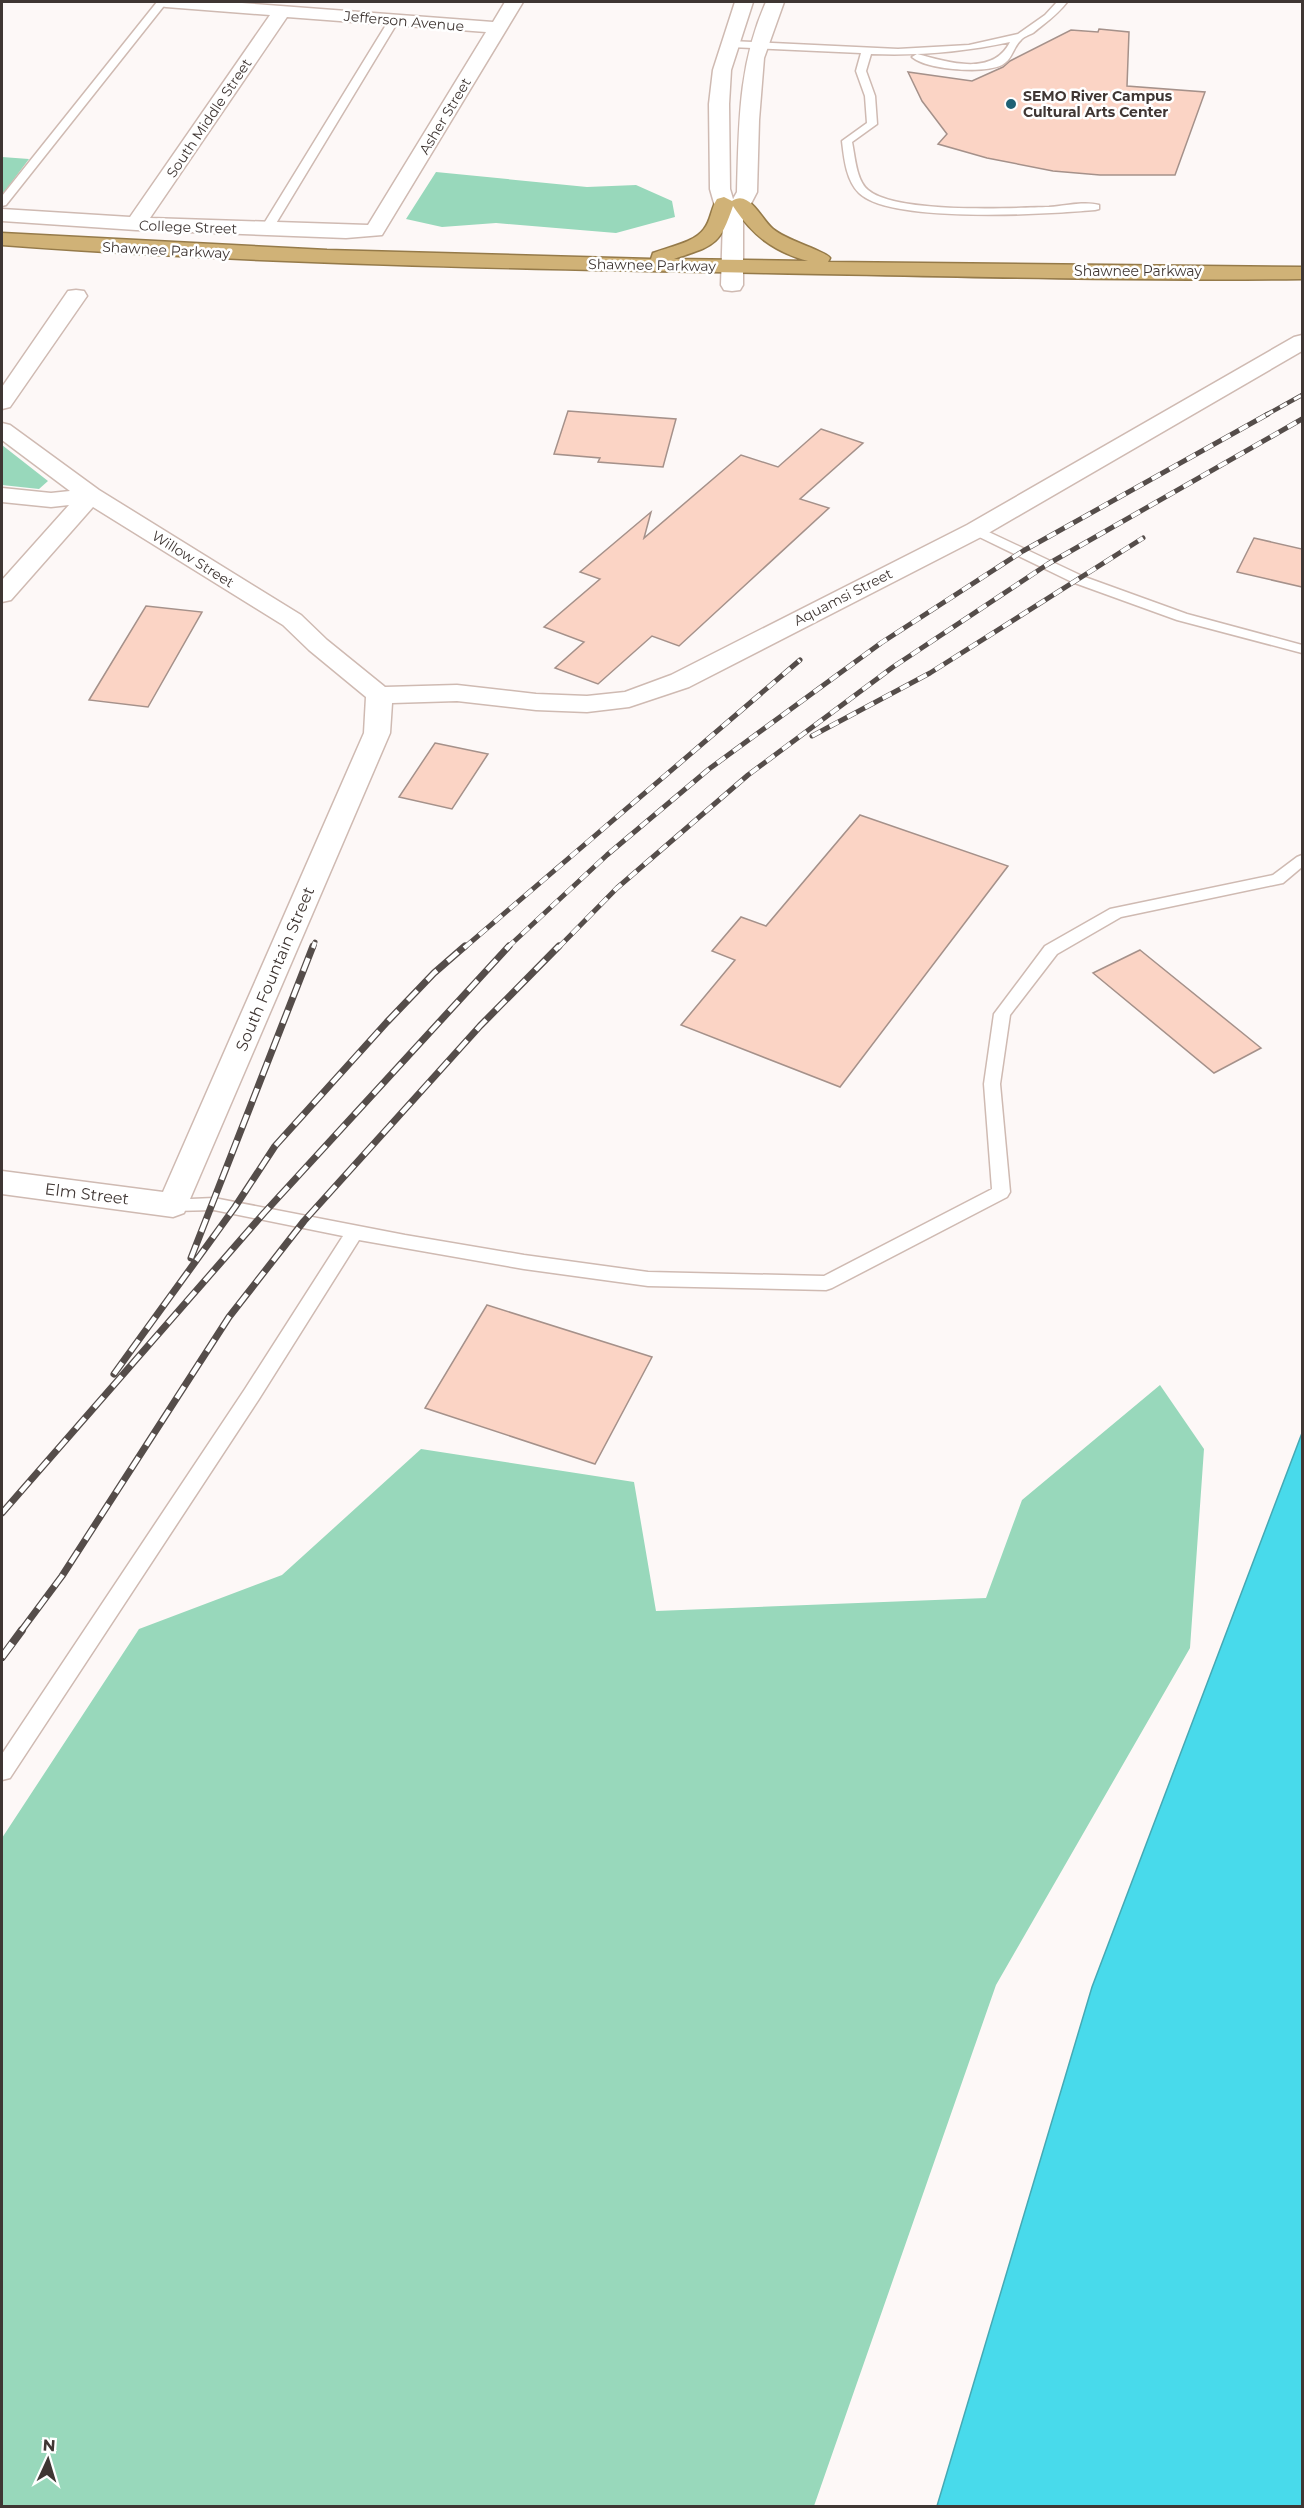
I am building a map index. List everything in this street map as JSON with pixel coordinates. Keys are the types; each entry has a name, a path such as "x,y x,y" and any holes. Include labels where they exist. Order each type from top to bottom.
{"highway":[{"path":"627,264 672,255 700,243 714,232 733,208 778,244 809,256 859,268"},
{"name":"Shawnee Parkway","path":"2,239 254,255 627,264 732,276 1239,281 1302,273"},
{"name":"Shawnee Parkway","path":"2,258 227,272 551,282 732,276 859,268 1239,281 1302,290"}],"street":[{"name":"Jefferson Avenue","path":"164,2 282,11 334,8 394,20 499,28"},
{"name":"Asher Street","path":"375,231 514,2"},
{"path":"732,276 733,208 720,189 719,104 722,70 744,2"},
{"path":"733,208 747,192 749,120 755,58 775,2"},
{"name":"South Middle Street","path":"136,224 282,11"},
{"name":"College Street","path":"2,215 266,230 375,231"},
{"path":"2,402 76,296"},
{"name":"Aquamsi Street","path":"379,695 457,693 536,702 587,704 629,699 680,681 976,530 1302,342"},
{"name":"Willow Street","path":"2,430 91,495 292,620 318,645 379,695"},
{"path":"2,495 51,500 91,495"},
{"path":"2,595 91,495"},
{"name":"South Fountain Street","path":"172,1205 377,733 379,695"},
{"name":"Elm Street","path":"2,1183 172,1205"}],"lane":[{"path":"2,203 164,2"},
{"path":"730,44 897,52 969,48 1017,37 1048,17 1062,2"},
{"path":"266,230 394,20"},
{"path":"897,52 936,63 985,65 1004,60 1017,37"},
{"path":"867,51 861,71 870,96 872,124 847,141 851,165 865,193 879,201 897,206 921,208 969,210 1095,207"},
{"path":"976,530 1077,579 1182,617 1302,649"},
{"path":"172,1205 214,1204 524,1262 648,1280 826,1283 1001,1192 992,1084 1002,1014 1051,950 1116,913 1278,879 1302,860"},
{"path":"2,1771 252,1394 356,1232"}],"green space":[{"path":"2,157 29,159 2,195"},
{"path":"436,172 587,187 636,185 672,201 675,217 616,233 496,223 442,227 406,219"},
{"path":"2,445 48,481 39,489 2,485"},
{"path":"1160,1385 1204,1449 1190,1648 996,1985 814,2506 2,2506 2,1838 139,1629 282,1575 421,1449 634,1482 656,1611 986,1598 1022,1500"}],"water":[{"path":"1302,1433 1302,2506 937,2506 1092,1987"}],"building":[{"name":"SEMO River Campus Cultural Arts Center","path":"1099,29 1129,32 1127,86 1205,92 1175,175 1100,175 1053,171 987,158 938,144 947,134 922,101 908,72 972,81 1071,30 1098,32"},
{"path":"568,411 676,419 663,467 598,462 600,458 554,454"},
{"path":"821,429 863,443 800,499 829,508 679,646 652,636 598,684 555,668 584,642 544,627 600,579 580,572 651,512 644,538 741,455 778,467"},
{"path":"1254,538 1302,549 1302,587 1237,572"},
{"path":"146,606 202,612 148,707 89,700"},
{"path":"435,743 488,754 452,809 399,797"},
{"path":"860,815 1008,866 840,1087 681,1025 735,960 712,951 741,917 766,926"},
{"path":"1140,950 1261,1048 1214,1073 1093,973"},
{"path":"487,1305 652,1357 595,1464 425,1408"}],"railway":[{"path":"1266,415 1302,395"},
{"path":"508,947 607,855 709,769 881,643 1023,551 1268,414"},
{"path":"558,948 617,888 748,775 893,667 1048,564 1302,419"},
{"path":"812,736 930,673 1143,538"},
{"path":"464,948 800,660"},
{"path":"313,948 315,942"},
{"path":"191,1258 313,946"},
{"path":"114,1374 235,1207 275,1146 387,1022 434,973 465,946"},
{"path":"21,1631 62,1576 229,1317 304,1221 480,1026 559,946"},
{"path":"2,1513 264,1213 508,947"},
{"path":"2,1657 22,1630"}],"place":[{"name":"SEMO River Campus Cultural Arts Center","path":"1011,104"}]}
